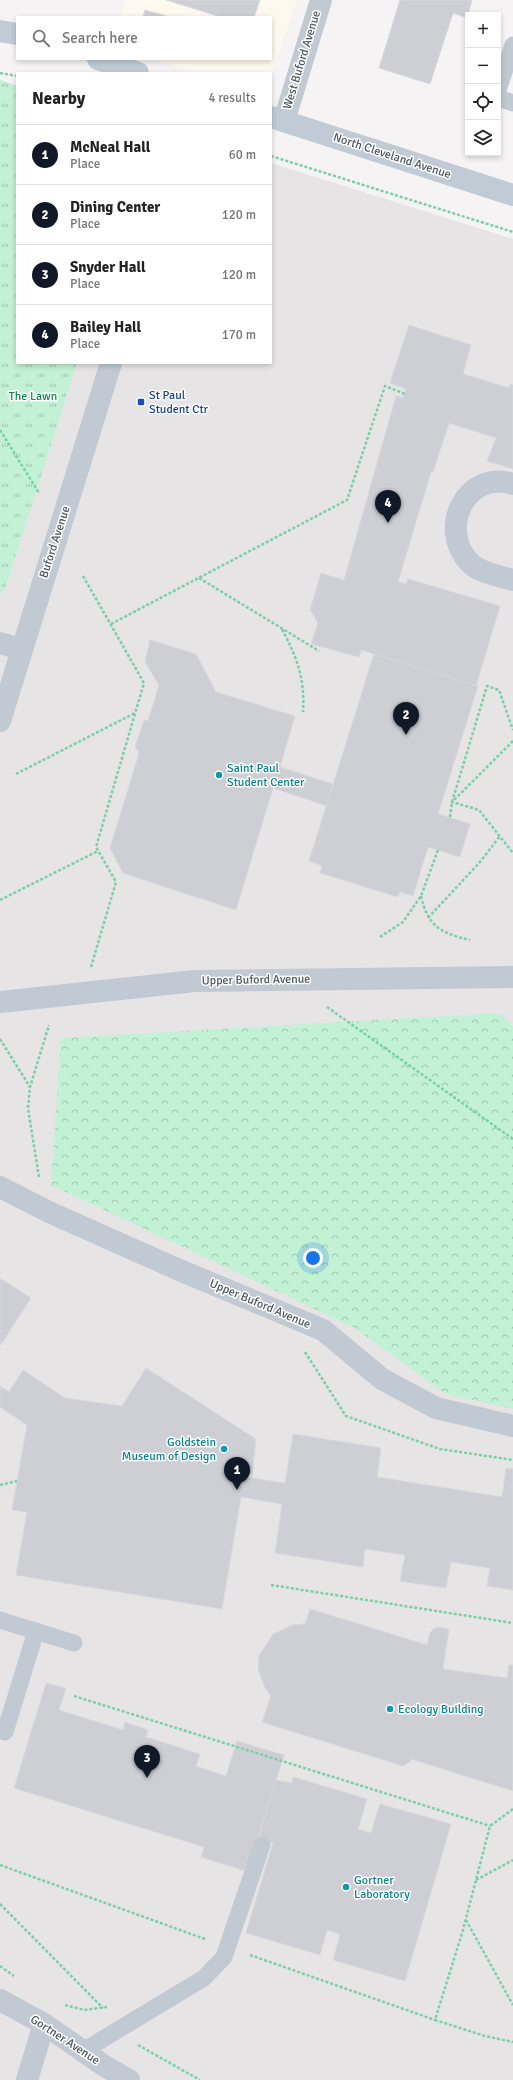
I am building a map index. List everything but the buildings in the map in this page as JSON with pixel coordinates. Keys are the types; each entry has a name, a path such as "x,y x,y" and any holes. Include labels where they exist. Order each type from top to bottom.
{"main road":[{"path":"0,31 16,34"},
{"path":"101,60 135,72"},
{"name":"North Cleveland Avenue","path":"277,119 512,192"}],"street":[{"name":"West Buford Avenue","path":"277,119 321,0"},
{"name":"Buford Avenue","path":"0,721 21,649 111,364"},
{"path":"513,484 493,482 481,486 466,497 457,513 455,530 459,548 471,564 486,572 513,580"},
{"path":"0,643 21,649"},
{"name":"Upper Buford Avenue","path":"0,1002 195,981 513,977"},
{"name":"Upper Buford Avenue","path":"0,1187 49,1212 177,1269 323,1330 382,1379 436,1408 513,1426"},
{"name":"Gortner Avenue","path":"0,2000 44,2024 83,2051 130,2080"},
{"path":"27,2080 44,2024"}],"lane":[{"path":"500,84 513,45"},
{"path":"501,99 513,103"},
{"path":"0,1620 74,1643"},
{"path":"5,1732 36,1631"},
{"path":"83,2051 204,1978 224,1958 262,1845"}],"path":[{"path":"0,73 16,76"},
{"path":"272,156 513,232"},
{"path":"110,624 347,500 385,386 405,394"},
{"path":"0,430 39,493"},
{"path":"83,576 144,682 96,847 116,882 90,969"},
{"path":"199,578 319,651"},
{"path":"282,628 296,656 302,676 304,692 302,712"},
{"path":"450,818 452,802 487,686 499,690 513,730"},
{"path":"16,774 135,712"},
{"path":"452,802 513,741"},
{"path":"452,802 479,810 513,853"},
{"path":"428,918 480,862 500,836"},
{"path":"380,937 403,922 420,896 438,850"},
{"path":"0,900 98,851"},
{"path":"420,896 428,918 439,930 470,940"},
{"path":"323,1004 513,1139"},
{"path":"49,1025 30,1087 28,1108 41,1188 49,1212"},
{"path":"0,1039 30,1087"},
{"path":"298,1349 305,1352 346,1416 440,1449 513,1460"},
{"path":"0,1485 17,1481"},
{"path":"271,1585 513,1623"},
{"path":"74,1696 490,1826"},
{"path":"435,2020 466,1919 490,1826 513,1808"},
{"path":"476,1880 512,1861"},
{"path":"0,1865 212,1941"},
{"path":"0,1904 103,2008"},
{"path":"466,1919 513,2005"},
{"path":"204,1947 208,1932"},
{"path":"246,1954 435,2020 485,2036 513,2042"},
{"path":"84,2010 110,2006"},
{"path":"135,2043 200,2080"}],"shaded area":[{"path":"125,0 297,0 272,73 192,72 155,60 272,60 272,16 120,16"},
{"path":"0,80 16,86 16,364 272,364 272,163 513,239 513,2080 0,2080"}],"green space":[{"name":"The Lawn","path":"0,80 16,86 16,364 77,364 6,586 0,594"},
{"path":"500,1013 513,1026 513,1409 446,1394 355,1328 51,1185 61,1038"}],"place":[{"name":"St Paul Student Ctr","path":"141,402"},
{"name":"Bailey Hall","path":"388,523"},
{"name":"Dining Center","path":"406,735"},
{"name":"Saint Paul Student Center","path":"219,775"},
{"name":"Goldstein Museum of Design","path":"224,1449"},
{"name":"McNeal Hall","path":"237,1490"},
{"name":"Ecology Building","path":"390,1709"},
{"name":"Snyder Hall","path":"147,1778"},
{"name":"Gortner Laboratory","path":"346,1887"}]}
